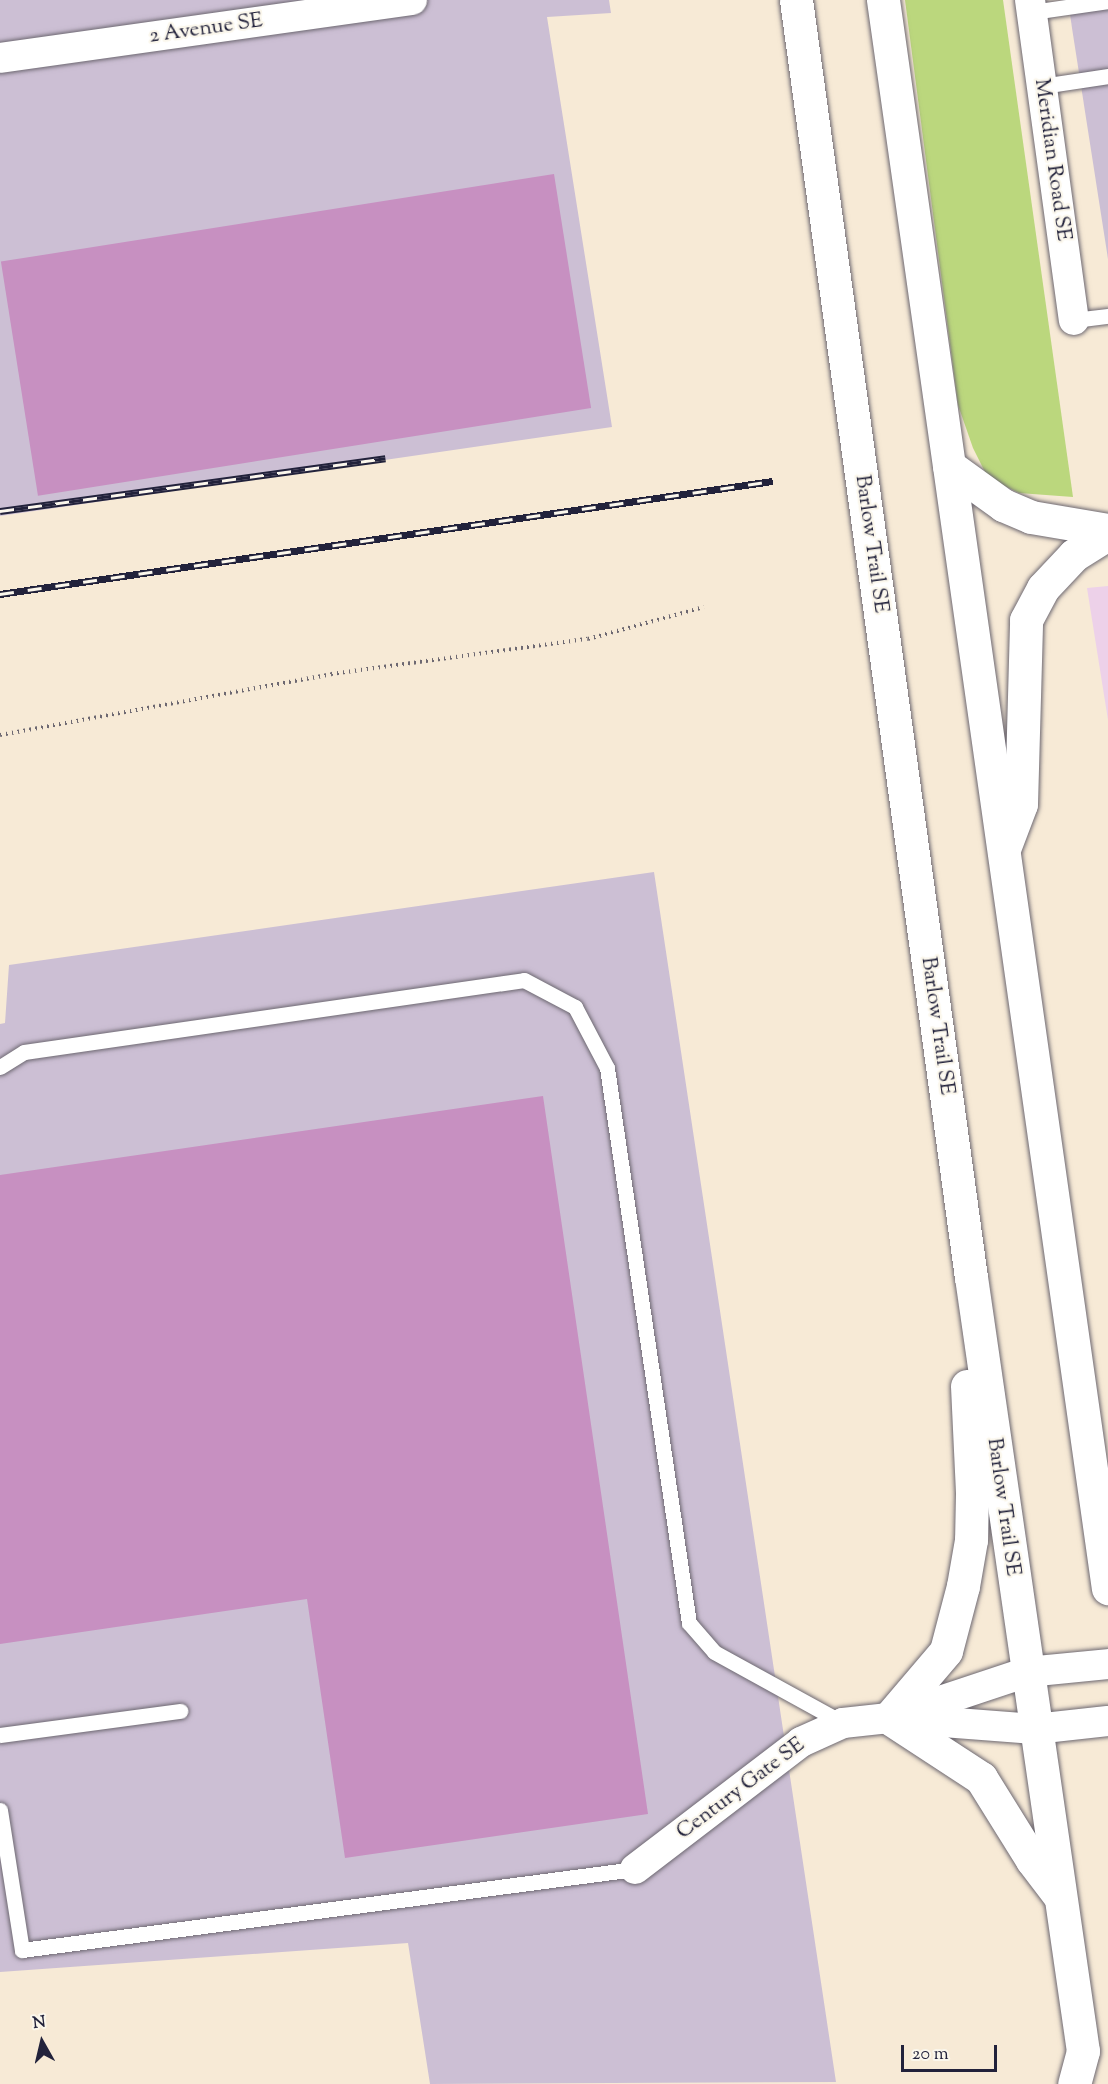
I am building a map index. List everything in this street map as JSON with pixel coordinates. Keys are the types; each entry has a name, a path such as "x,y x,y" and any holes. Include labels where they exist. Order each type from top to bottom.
{"main road":[{"name":"Barlow Trail SE","path":"796,0 971,1277 1083,2051 1074,2084"},
{"path":"883,0 1104,1539 1108,1588"},
{"path":"949,466 1003,505 1031,517 1108,532"},
{"path":"1004,850 1021,804 1026,620 1043,588 1074,555 1108,532"},
{"path":"971,1277 965,1347 971,1529 963,1586 946,1651 889,1718 981,1778 1032,1860 1059,1895"}],"street":[{"name":"2 Avenue SE","path":"0,58 343,5 412,0"},
{"name":"Meridian Road SE","path":"1031,6 1074,320"},
{"name":"Century Gate SE","path":"635,1869 801,1742 843,1724 889,1718 1027,1672 1108,1664"},
{"name":"Century Gate SE","path":"889,1718 1035,1729 1108,1721"}],"lane":[{"path":"1031,6 1108,1"},
{"path":"1042,86 1108,76"},
{"path":"1074,320 1108,315"},
{"path":"0,1067 24,1052 524,980 575,1007 607,1068 689,1623 714,1652 843,1724"},
{"path":"0,1735 180,1711"},
{"path":"0,1810 22,1950 635,1869"}],"path":[{"path":"0,735 331,674 588,639 704,607"}],"shaded area":[{"path":"0,0 609,0 611,13 547,17 612,427 0,516"},
{"path":"1068,0 1108,0 1108,259 1072,28"},
{"path":"1108,586 1108,720 1087,588"},
{"path":"654,872 836,2082 430,2084 408,1943 0,1972 0,1024 5,1023 9,965"}],"green space":[{"path":"905,0 1003,0 1073,497 1019,493 988,478 973,448 958,405"}],"building":[{"path":"554,174 591,408 38,496 1,262"},
{"path":"543,1096 648,1814 345,1858 307,1599 0,1644 0,1175"}],"railway":[{"path":"0,511 385,458"},
{"path":"0,594 773,481"}]}
